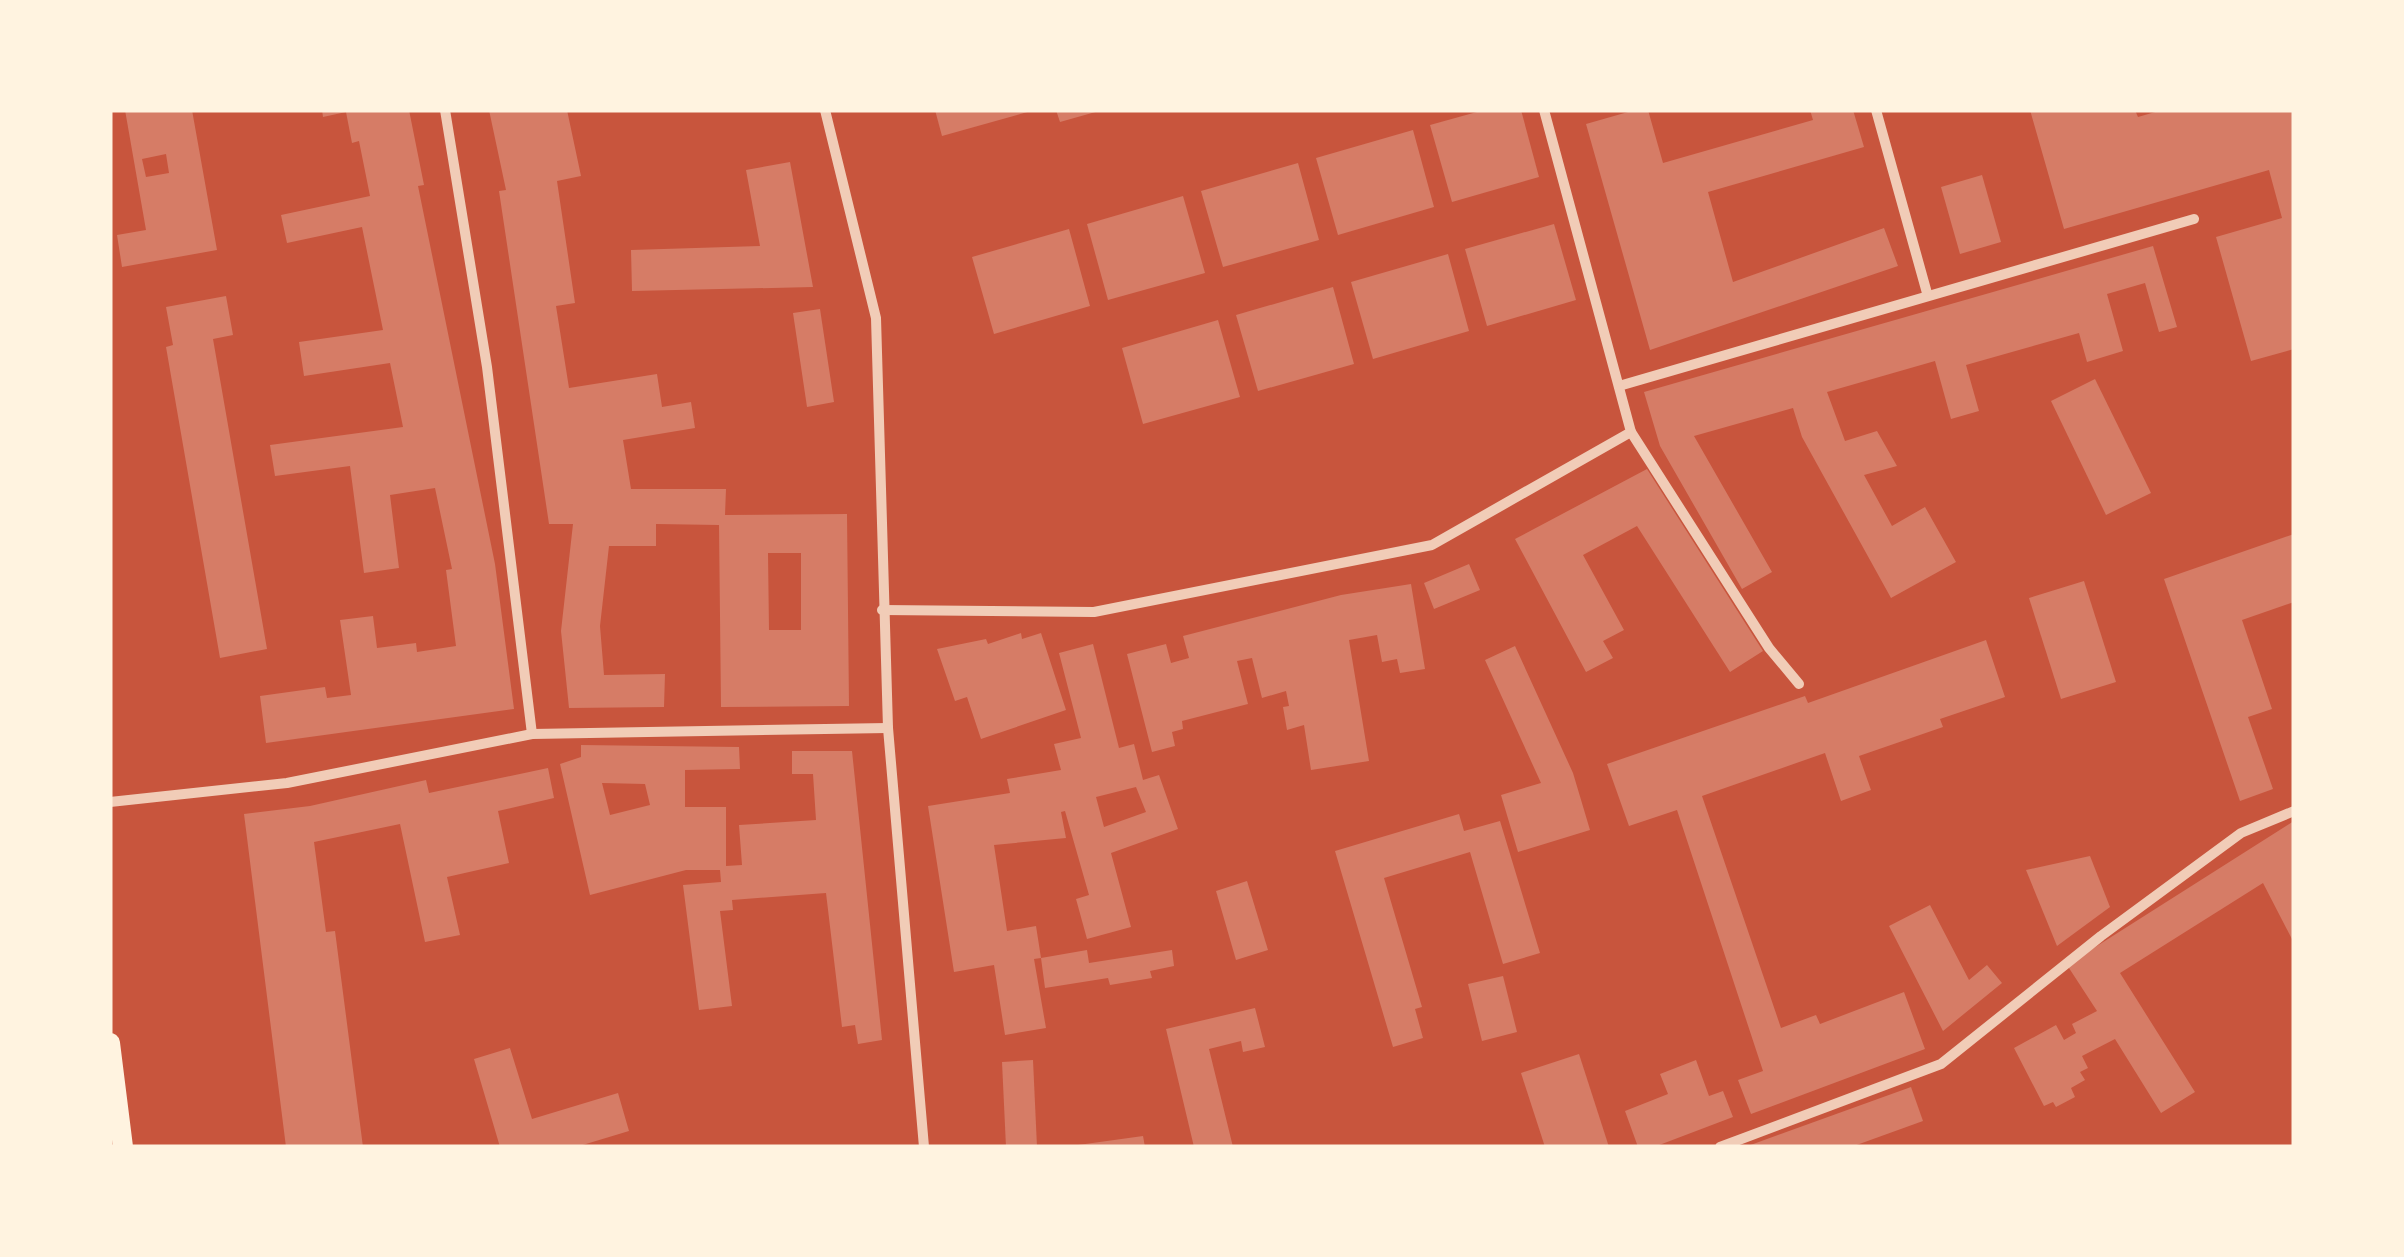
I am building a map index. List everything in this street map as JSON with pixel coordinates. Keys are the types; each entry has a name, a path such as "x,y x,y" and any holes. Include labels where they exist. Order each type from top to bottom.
{"main road":[{"path":"110,1043 123,1147"}],"street":[{"path":"444,110 486,367 532,734"},
{"path":"825,110 876,318 888,728 924,1147"},
{"path":"1544,110 1631,432 1768,648 1799,684"},
{"path":"1876,110 1927,294"},
{"path":"1619,386 2194,219"},
{"path":"882,610 1094,612 1432,545 1631,432"},
{"path":"110,802 287,783 532,734 888,728"},
{"path":"1720,1147 1941,1064 2101,936 2241,833 2294,811"}],"building":[{"path":"125,110 192,110 217,250 122,267 117,235 146,230","holes":["166,154 169,173 146,177 142,159"]},
{"path":"322,110 409,110 424,185 418,186 495,564 514,709 266,743 260,696 325,687 327,698 351,695 340,620 373,616 377,648 416,643 417,652 456,646 446,570 452,569 435,488 390,495 399,568 364,573 350,466 275,476 270,445 403,427 390,363 304,376 299,342 383,330 362,227 287,243 281,215 370,196 359,141 352,143 346,112 323,117"},
{"path":"489,110 567,110 581,176 557,181 575,303 556,306 569,388 657,374 662,407 691,402 695,428 623,440 631,489 726,489 725,515 847,514 849,706 721,707 719,525 656,524 656,546 609,546 600,626 604,675 665,674 664,707 569,708 561,631 573,524 549,524 499,191 506,190","holes":["768,553 801,553 801,630 769,630"]},
{"path":"935,110 1031,110 1031,111 942,136"},
{"path":"1056,110 1099,110 1099,111 1060,122"},
{"path":"1484,110 1521,110 1539,177 1452,202 1430,125"},
{"path":"1648,110 1663,163 1813,120 1810,110 1853,110 1864,147 1708,192 1733,282 1884,228 1898,266 1650,350 1586,124"},
{"path":"2030,110 2135,110 2138,117 2162,110 2294,110 2294,349 2251,361 2216,237 2282,218 2269,170 2064,229"},
{"path":"1413,130 1434,207 1338,235 1316,158"},
{"path":"790,162 813,287 632,291 631,250 760,246 746,170"},
{"path":"1298,163 1319,240 1223,267 1201,191"},
{"path":"1982,175 2001,242 1960,254 1941,187"},
{"path":"1183,196 1205,273 1108,300 1087,224"},
{"path":"1554,224 1576,300 1487,326 1465,249"},
{"path":"1069,229 1090,306 994,334 972,257"},
{"path":"2153,246 2177,327 2159,332 2145,283 2107,294 2123,351 2087,362 2079,333 1966,365 1979,411 1951,419 1935,361 1827,392 1845,441 1877,431 1897,466 1864,475 1892,526 1925,507 1956,562 1891,598 1802,437 1793,408 1694,436 1772,572 1742,589 1660,446 1644,392"},
{"path":"1448,254 1469,331 1373,359 1351,282"},
{"path":"1333,287 1354,364 1258,391 1236,315"},
{"path":"226,296 233,335 213,339 267,649 220,658 166,347 173,345 166,307"},
{"path":"820,309 834,402 807,407 793,313"},
{"path":"1218,320 1240,397 1143,424 1122,348"},
{"path":"2095,379 2151,493 2106,515 2051,401"},
{"path":"1647,469 1763,651 1730,672 1637,526 1583,555 1624,630 1603,641 1613,658 1586,672 1515,539"},
{"path":"2294,534 2294,602 2242,620 2272,709 2248,717 2273,789 2240,801 2164,579"},
{"path":"1469,564 1480,590 1434,609 1424,583"},
{"path":"2084,581 2116,682 2061,699 2029,598"},
{"path":"1411,584 1425,669 1400,673 1397,659 1382,662 1377,635 1349,640 1369,761 1311,770 1304,725 1287,730 1283,707 1289,706 1286,691 1262,698 1252,658 1237,661 1248,704 1182,721 1183,729 1172,732 1175,746 1152,752 1127,654 1166,644 1171,663 1189,658 1183,636 1341,595"},
{"path":"1021,633 1022,639 1041,633 1066,710 981,739 967,697 955,701 937,649 986,639 988,644"},
{"path":"1986,640 2005,697 1940,719 1943,727 1859,756 1871,790 1841,801 1825,753 1702,796 1781,1028 1816,1015 1820,1024 1904,992 1925,1049 1751,1114 1738,1080 1763,1071 1677,810 1629,826 1607,764 1805,696 1808,703"},
{"path":"1093,644 1119,748 1134,744 1143,780 1159,775 1178,829 1111,853 1131,927 1087,939 1076,899 1089,895 1065,811 1061,812 1066,838 994,845 1007,931 1036,926 1041,958 1034,959 1046,1028 1005,1035 994,965 954,972 928,806 1010,793 1007,779 1061,770 1054,744 1081,738 1059,653","holes":["1136,787 1146,812 1104,827 1096,797"]},
{"path":"1515,646 1573,773 1590,830 1518,852 1501,795 1541,783 1485,660"},
{"path":"581,745 739,747 740,769 685,770 685,807 726,807 726,866 742,865 739,825 816,820 813,774 792,774 792,751 852,751 882,1040 858,1044 855,1025 842,1027 826,893 732,900 733,910 720,911 732,1006 699,1010 683,885 721,882 720,870 686,870 590,895 560,764 581,757","holes":["602,783 645,784 650,805 610,815"]},
{"path":"548,768 554,798 498,811 509,863 447,877 460,935 425,942 400,824 314,842 326,932 335,931 363,1147 286,1147 244,814 310,806 426,780 429,793"},
{"path":"1459,814 1464,831 1500,821 1540,953 1503,964 1470,852 1384,878 1422,1007 1415,1009 1423,1038 1393,1047 1335,851"},
{"path":"2294,821 2294,943 2263,883 2120,973 2195,1092 2161,1113 2115,1039 2082,1056 2088,1068 2080,1072 2085,1080 2071,1088 2075,1097 2056,1107 2053,1102 2044,1106 2014,1048 2056,1025 2064,1040 2076,1033 2072,1024 2097,1011 2067,965"},
{"path":"2090,856 2110,907 2057,946 2026,870"},
{"path":"1247,881 1268,950 1236,960 1216,891"},
{"path":"1930,905 1969,980 1987,965 2002,983 1943,1031 1889,926"},
{"path":"1087,950 1089,963 1172,950 1174,966 1150,971 1152,978 1110,985 1108,978 1045,988 1041,958"},
{"path":"1503,976 1517,1032 1482,1041 1468,984"},
{"path":"1255,1008 1265,1047 1243,1052 1241,1041 1209,1049 1233,1147 1194,1147 1166,1029"},
{"path":"510,1048 532,1119 618,1093 629,1131 576,1147 500,1147 474,1059"},
{"path":"1579,1054 1609,1147 1545,1147 1521,1073"},
{"path":"1033,1060 1037,1147 1006,1147 1002,1062"},
{"path":"1696,1060 1709,1096 1723,1091 1733,1117 1654,1147 1638,1147 1625,1111 1668,1094 1660,1074"},
{"path":"1911,1087 1923,1121 1851,1147 1745,1147"},
{"path":"1143,1136 1145,1147 1078,1147 1078,1145"}]}
